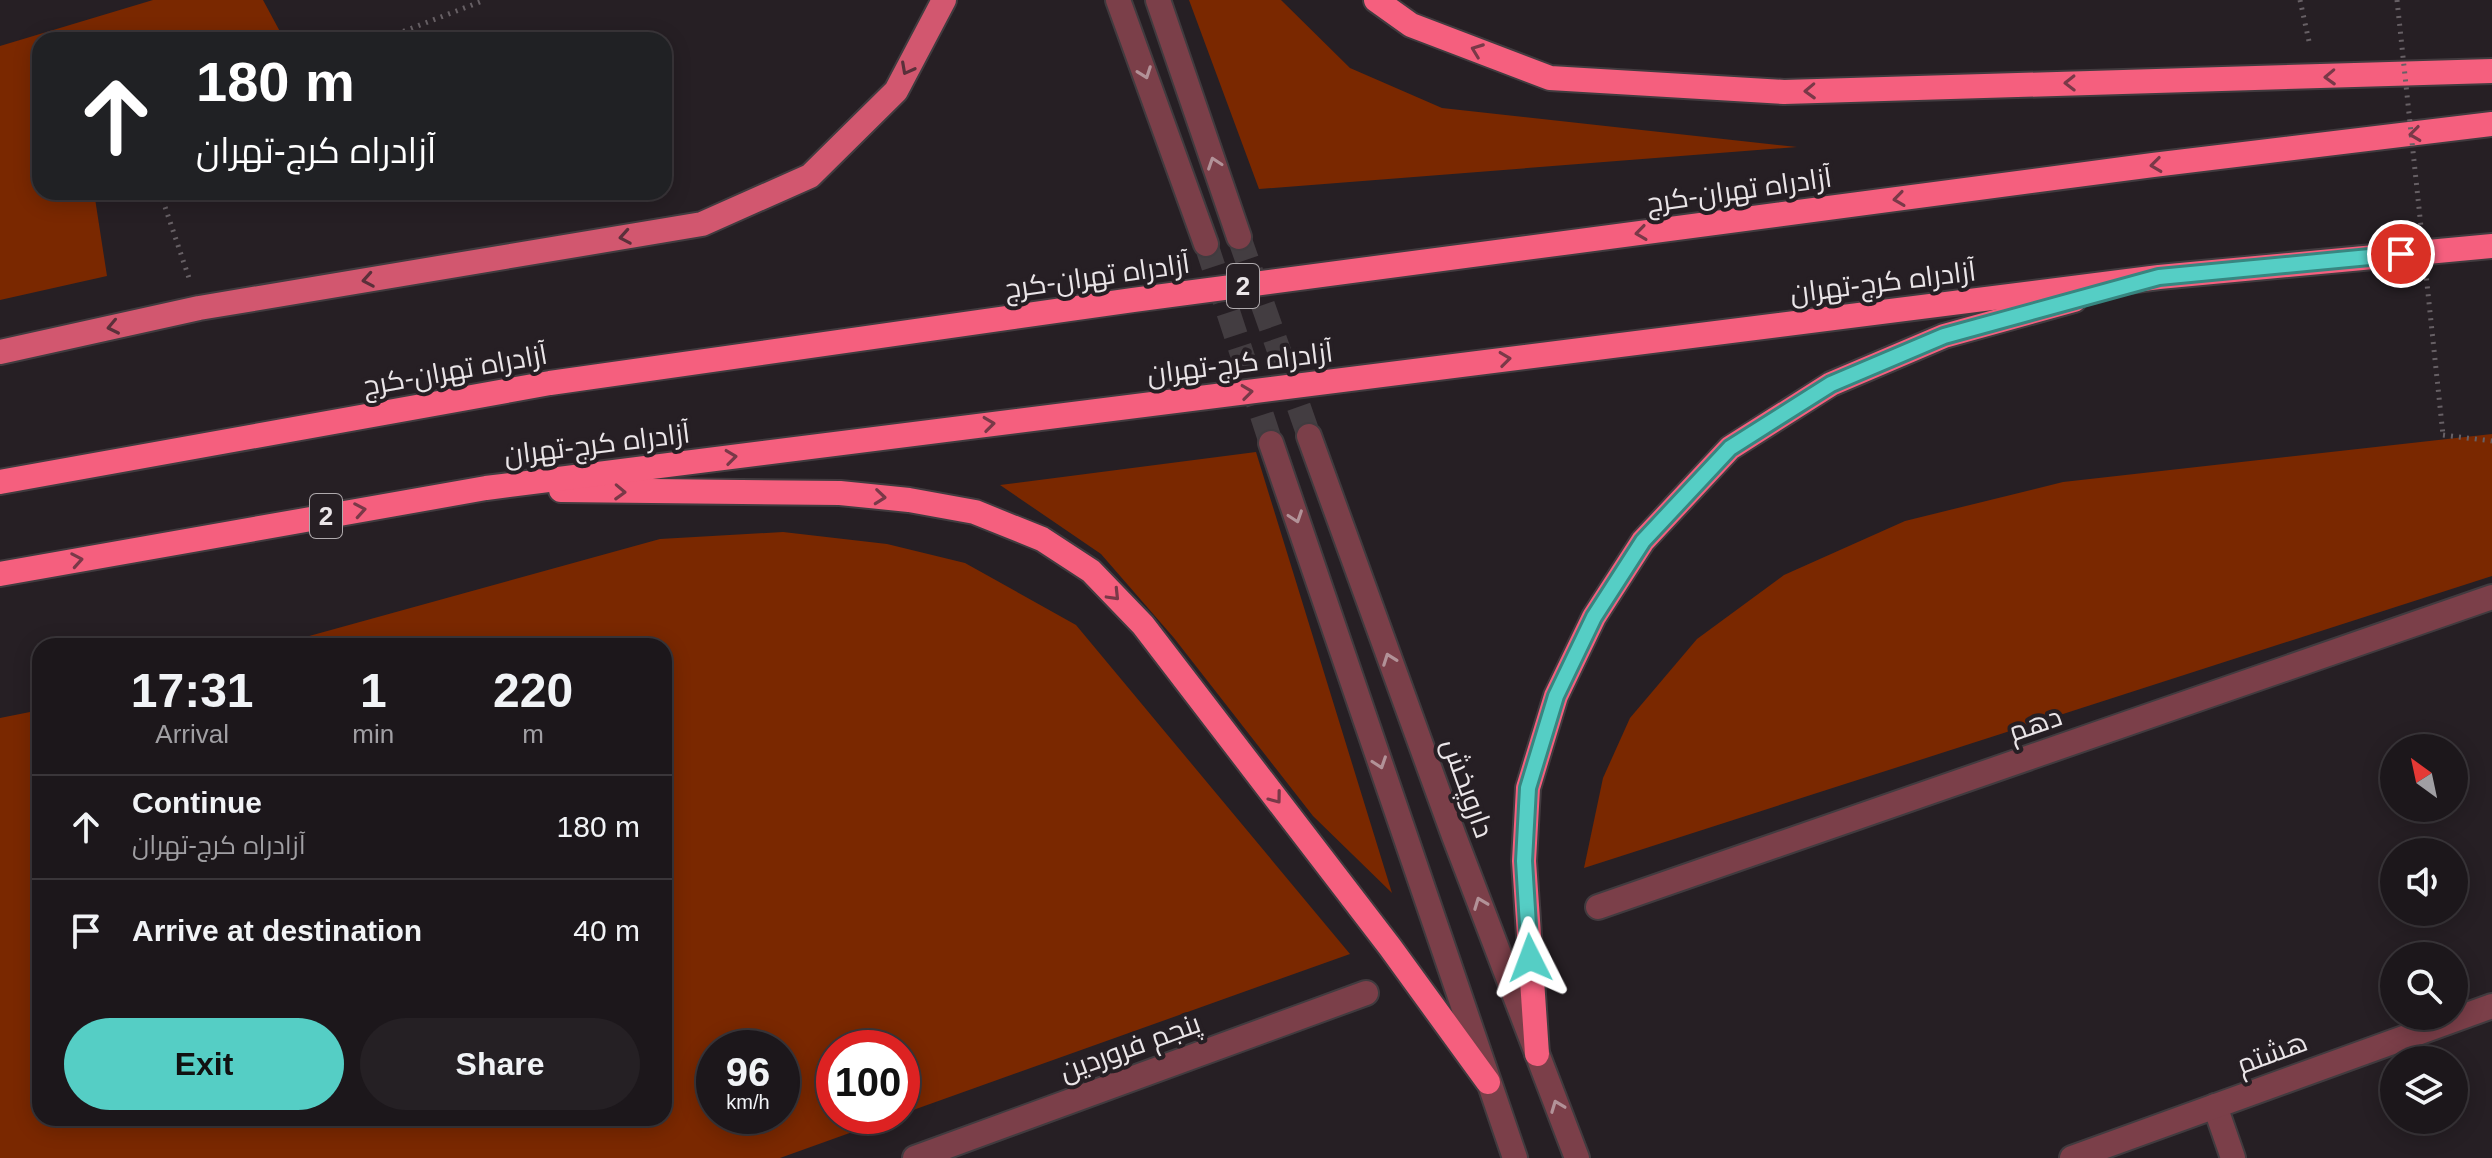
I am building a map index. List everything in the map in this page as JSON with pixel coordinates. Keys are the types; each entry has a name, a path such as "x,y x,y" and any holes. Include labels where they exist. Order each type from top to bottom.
{"highway":[{"path":"1376,0 1411,25 1550,78 1784,92 2492,71"},
{"name":"آزادراه تهران-کرج","path":"0,482 566,381 1165,296 2153,165 2492,124"},
{"name":"آزادراه کرج-تهران","path":"0,574 486,488 2159,277 2492,246"},
{"path":"1537,1054 1524,861 1528,788 1556,696 1594,617 1643,541 1730,448 1831,384 1944,336 2159,277"},
{"path":"486,488 651,493 840,493 909,500 975,512 1042,539 1091,571 1143,625 1412,976 1488,1082"}],"main road":[{"path":"0,352 199,308 702,224 810,176 896,91 944,0"}],"street":[{"path":"1118,0 1206,244"},
{"path":"1158,0 1239,237"},
{"name":"داروپخش","path":"1309,436 1454,836 1577,1158"},
{"path":"1271,443 1515,1158"},
{"name":"دهم","path":"1598,907 2492,597"},
{"name":"پنجم فروردین","path":"915,1158 1366,993"},
{"name":"هشتم","path":"2072,1158 2492,1006"},
{"path":"2215,1106 2233,1158"}],"path":[{"path":"402,32 485,0"},
{"path":"2300,0 2317,77"},
{"path":"2397,0 2443,435 2492,441"},
{"path":"163,200 199,308"}],"shaded area":[{"path":"153,0 263,0 280,32 47,32"},
{"path":"1189,0 1281,0 1350,68 1442,108 1797,147 1259,189"},
{"path":"32,36 32,200 95,200 107,276 0,300 0,46"},
{"path":"2492,434 2492,576 1584,868 1603,778 1630,718 1697,639 1784,575 1905,521 2063,482"},
{"path":"1256,452 1392,893 1313,816 1174,638 1101,554 1000,485"},
{"path":"783,532 887,544 965,563 1076,625 1350,954 920,1108 920,1030 816,1030 816,1134 847,1134 780,1158 0,1158 0,718 32,712 32,1126 672,1126 672,638 302,638 660,539"}],"tunnel":[{"path":"1239,237 1309,436"},
{"path":"1206,244 1271,443"}],"route":[{"path":"1530,958 1524,861 1528,788 1556,696 1594,617 1643,541 1730,448 1831,384 1944,336 2159,277 2401,254"}]}
